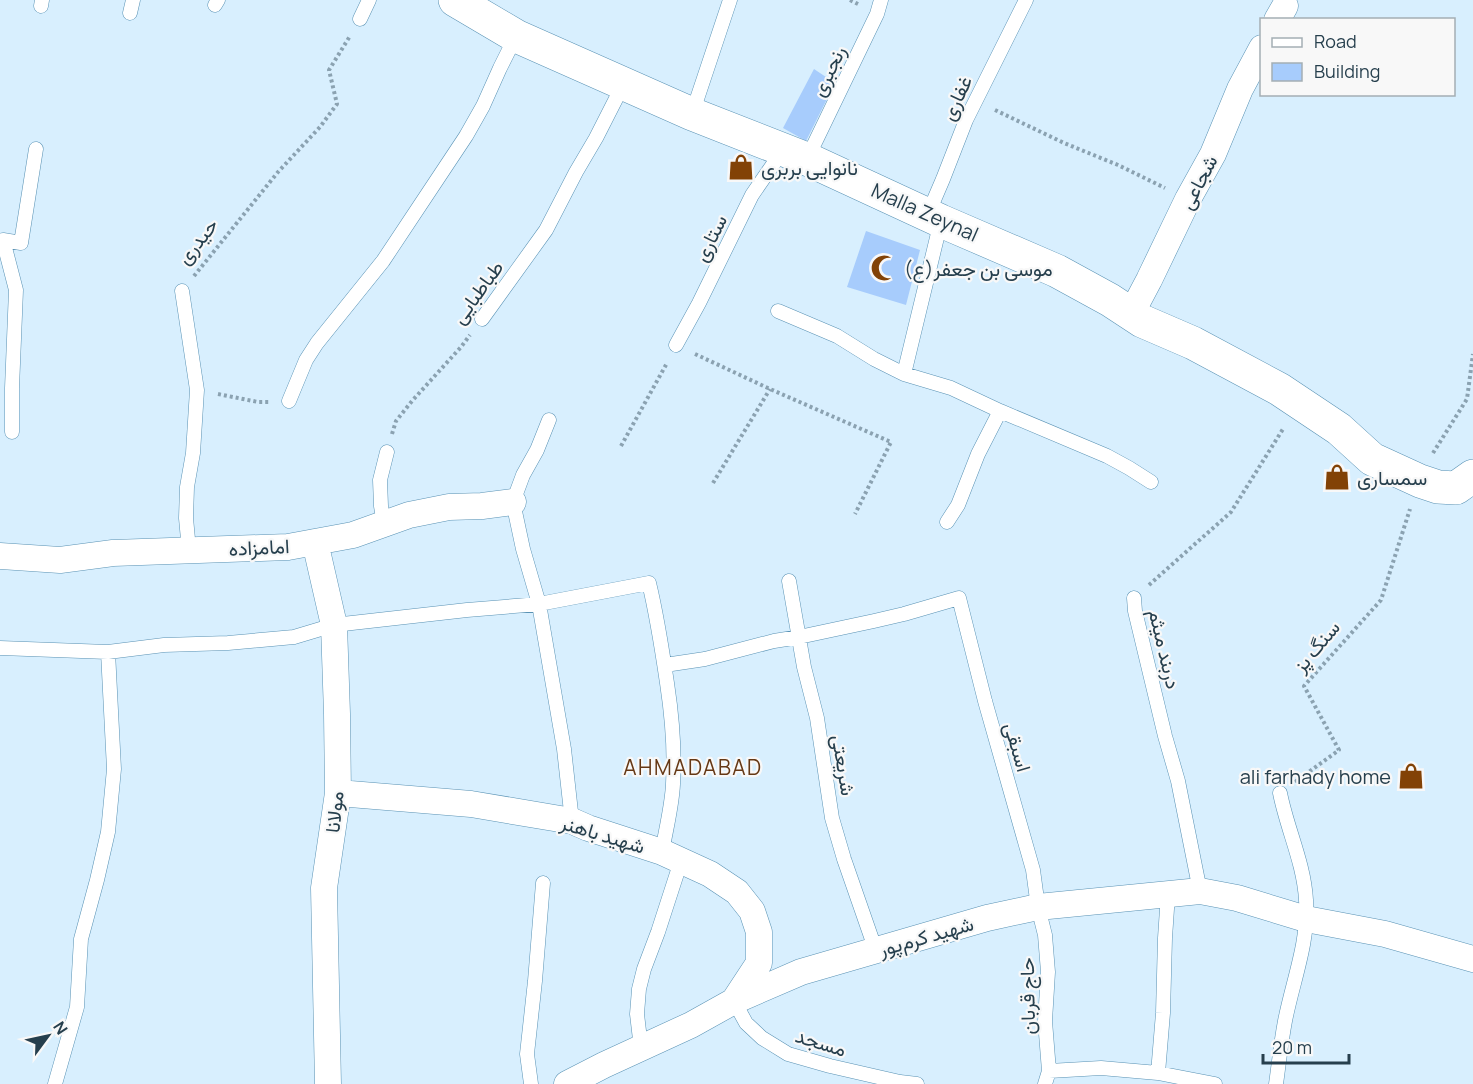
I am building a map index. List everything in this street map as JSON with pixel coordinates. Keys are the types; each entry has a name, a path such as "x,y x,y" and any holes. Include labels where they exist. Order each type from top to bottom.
{"main road":[{"name":"Malla Zeynal","path":"455,0 516,36 692,114 795,154 1057,271 1142,321 1193,343 1270,384 1338,429 1372,459 1438,488 1456,488 1473,476"}],"street":[{"name":"شجاعی","path":"1131,314 1213,154 1240,89 1260,52"},
{"name":"امامزاده","path":"0,556 60,560 113,553 288,547 353,535 409,515 449,507 513,502"},
{"name":"مولانا","path":"315,542 334,625 338,793 324,888 328,1084"},
{"name":"شهید باهنر","path":"338,793 471,804 572,821 671,856 710,874 737,892 752,911 759,932 759,963 734,1001"},
{"name":"شهید کرم‌پور","path":"567,1084 691,1025 734,1001 801,972 987,918 1038,907 1200,891 1237,898 1306,919 1385,934 1473,959"}],"lane":[{"path":"360,19 369,0"},
{"path":"692,114 730,0"},
{"name":"رنجبری","path":"795,154 878,14 881,0"},
{"name":"غفاری","path":"904,374 934,217 944,179 966,120 1026,0"},
{"path":"289,401 306,360 317,343 383,261 466,136 516,36"},
{"name":"طباطبایی","path":"482,319 546,230 624,83"},
{"path":"12,432 16,290 1,240 21,243 36,149"},
{"name":"ستاری","path":"676,345 753,195 795,154"},
{"name":"حیدری","path":"182,291 197,390 186,518 189,550"},
{"path":"778,311 837,336 904,374 951,388 1107,456 1151,482"},
{"path":"947,522 958,505 978,454 1000,411"},
{"path":"549,420 513,502 523,549 539,604 564,749 572,821"},
{"path":"384,524 380,480 387,452"},
{"name":"شریعتی","path":"789,581 804,667 817,718 832,818 876,951"},
{"path":"0,648 108,652 164,645 228,643 294,637 334,625 539,604 649,584 672,717 674,754 671,856 662,921 639,989 637,1014 641,1048"},
{"name":"اسبقی","path":"799,637 904,614 959,598 985,701 1033,870 1038,907"},
{"name":"دربند میثم","path":"1134,598 1135,611 1165,736 1178,781 1200,891"},
{"path":"664,665 705,659 774,641 799,637"},
{"path":"55,1084 77,1007 81,939 108,832 114,769 108,652"},
{"path":"1276,1084 1285,1020 1302,956 1306,919 1302,871 1284,814 1280,793"},
{"path":"531,1084 527,1054 543,883"},
{"path":"1158,1072 1168,894"},
{"name":"حاج قربان","path":"1038,907 1045,935 1048,972 1047,1077"},
{"name":"مسجد","path":"734,1001 746,1023 762,1038 788,1054 842,1069 917,1084"},
{"path":"1047,1077 1101,1068 1158,1072 1215,1084"}],"path":[{"name":"حیدری","path":"182,291 278,172 320,127 337,104 329,70 360,19"},
{"path":"975,103 1003,112 1188,200"},
{"name":"طباطبایی","path":"387,452 396,421 435,373 461,347 482,319"},
{"path":"621,446 676,345 891,442 855,514"},
{"path":"1420,481 1431,456 1467,399 1473,354"},
{"path":"714,483 770,389"},
{"path":"197,390 258,402 289,401"},
{"name":"دربند میثم","path":"1134,598 1231,512 1300,403"},
{"name":"سنگ پز","path":"1280,793 1339,750 1304,686 1381,600 1420,481"}],"building":[{"path":"814,69 835,83 806,141 783,128"},
{"name":"موسی بن جعفر(ع)","path":"866,231 920,250 906,305 847,287"}],"place":[{"name":"نانوایی بربری","path":"741,167"},
{"name":"موسی بن جعفر(ع)","path":"884,268"},
{"name":"سمساری","path":"1337,477"},
{"name":"ali farhady home","path":"1411,776"}],"district":[{"name":"AHMADABAD","path":"693,767"}]}
